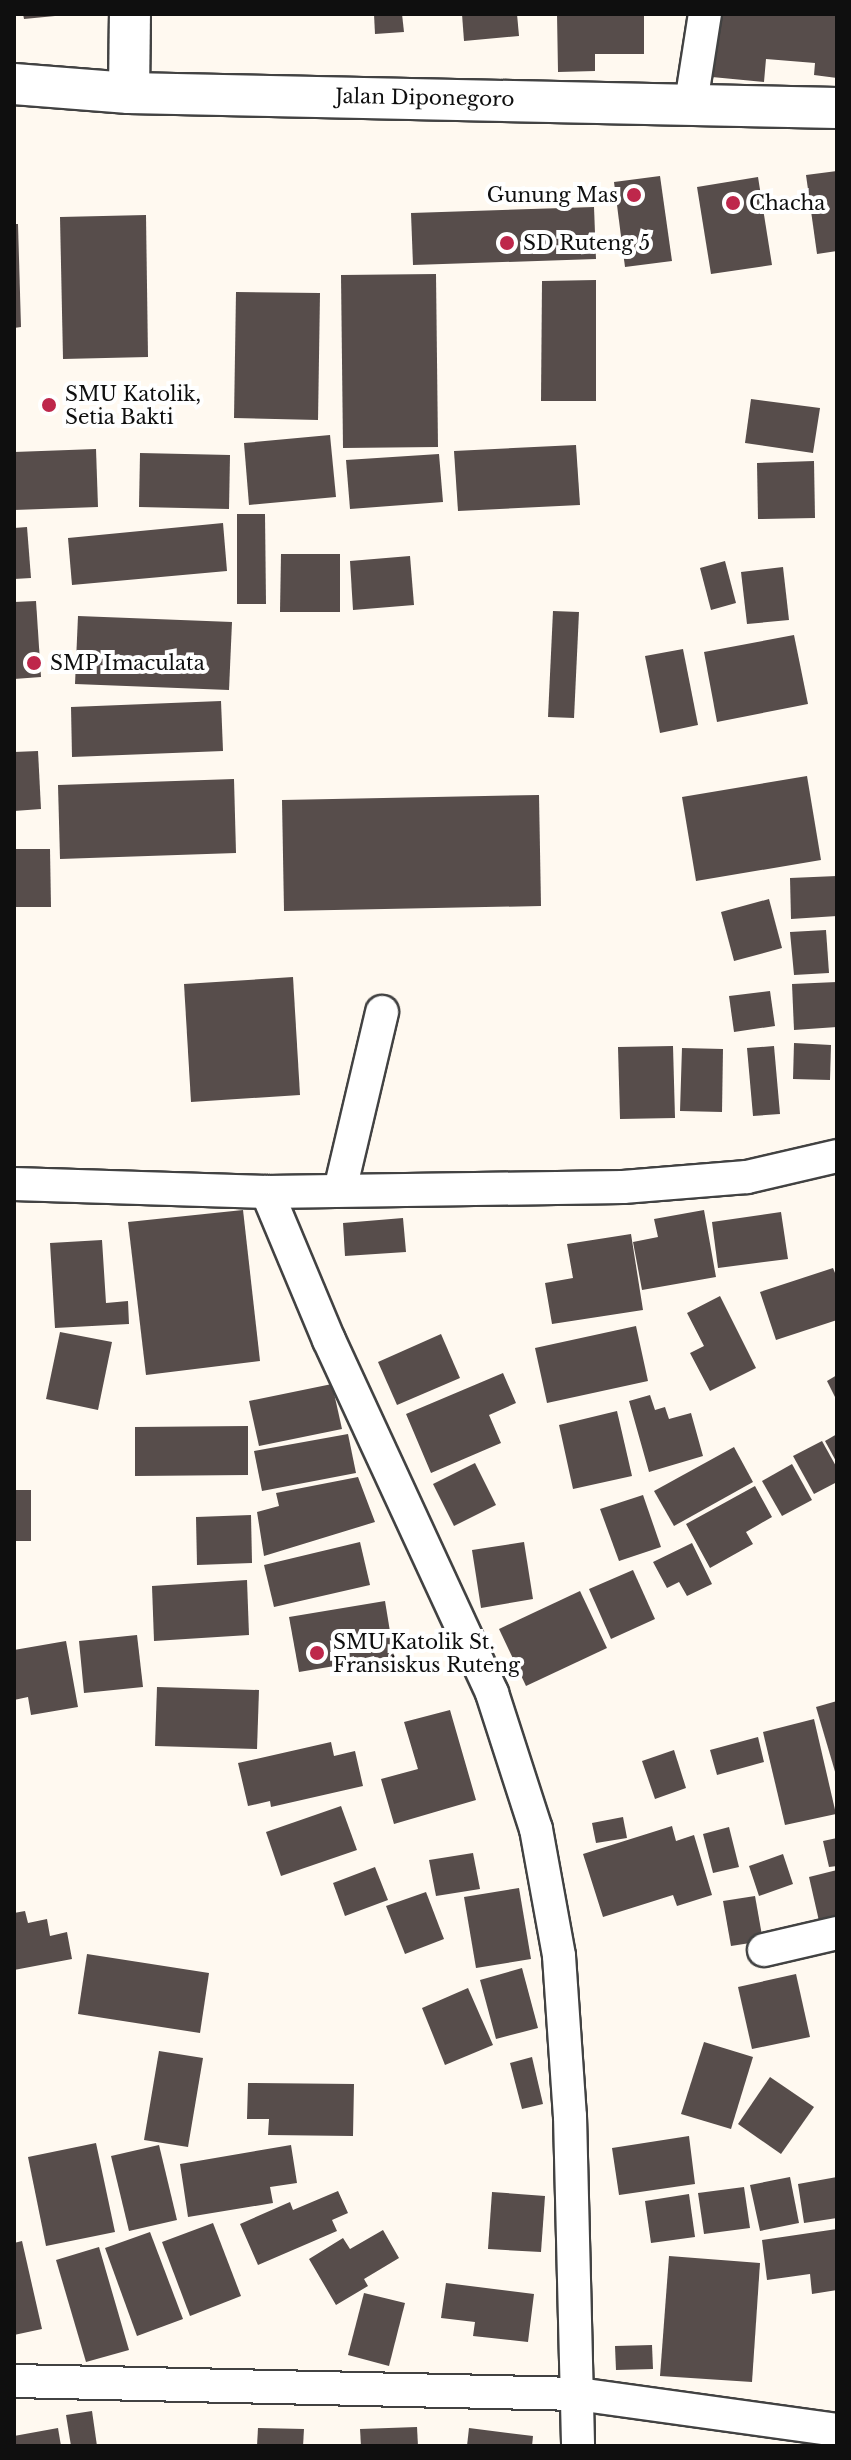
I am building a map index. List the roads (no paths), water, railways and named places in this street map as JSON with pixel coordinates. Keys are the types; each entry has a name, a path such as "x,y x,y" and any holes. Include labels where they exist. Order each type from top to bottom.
{"street":[{"path":"129,93 130,14"},
{"path":"691,103 705,14"},
{"name":"Jalan Diponegoro","path":"14,84 129,93 837,108"},
{"path":"340,1190 382,1012"},
{"path":"14,1184 267,1192 623,1187 747,1177 837,1156"},
{"path":"267,1192 322,1326 492,1693 536,1829 559,1956 570,2116 578,2446"},
{"path":"764,1950 837,1933"},
{"path":"14,2381 578,2394 837,2430"}],"place":[{"name":"Gunung Mas","path":"634,195"},
{"name":"Chacha","path":"733,203"},
{"name":"SD Ruteng 5","path":"507,243"},
{"name":"SMU Katolik, Setia Bakti","path":"49,405"},
{"name":"SMP Imaculata","path":"34,663"},
{"name":"SMU Katolik St. Fransiskus Ruteng","path":"317,1653"}]}
